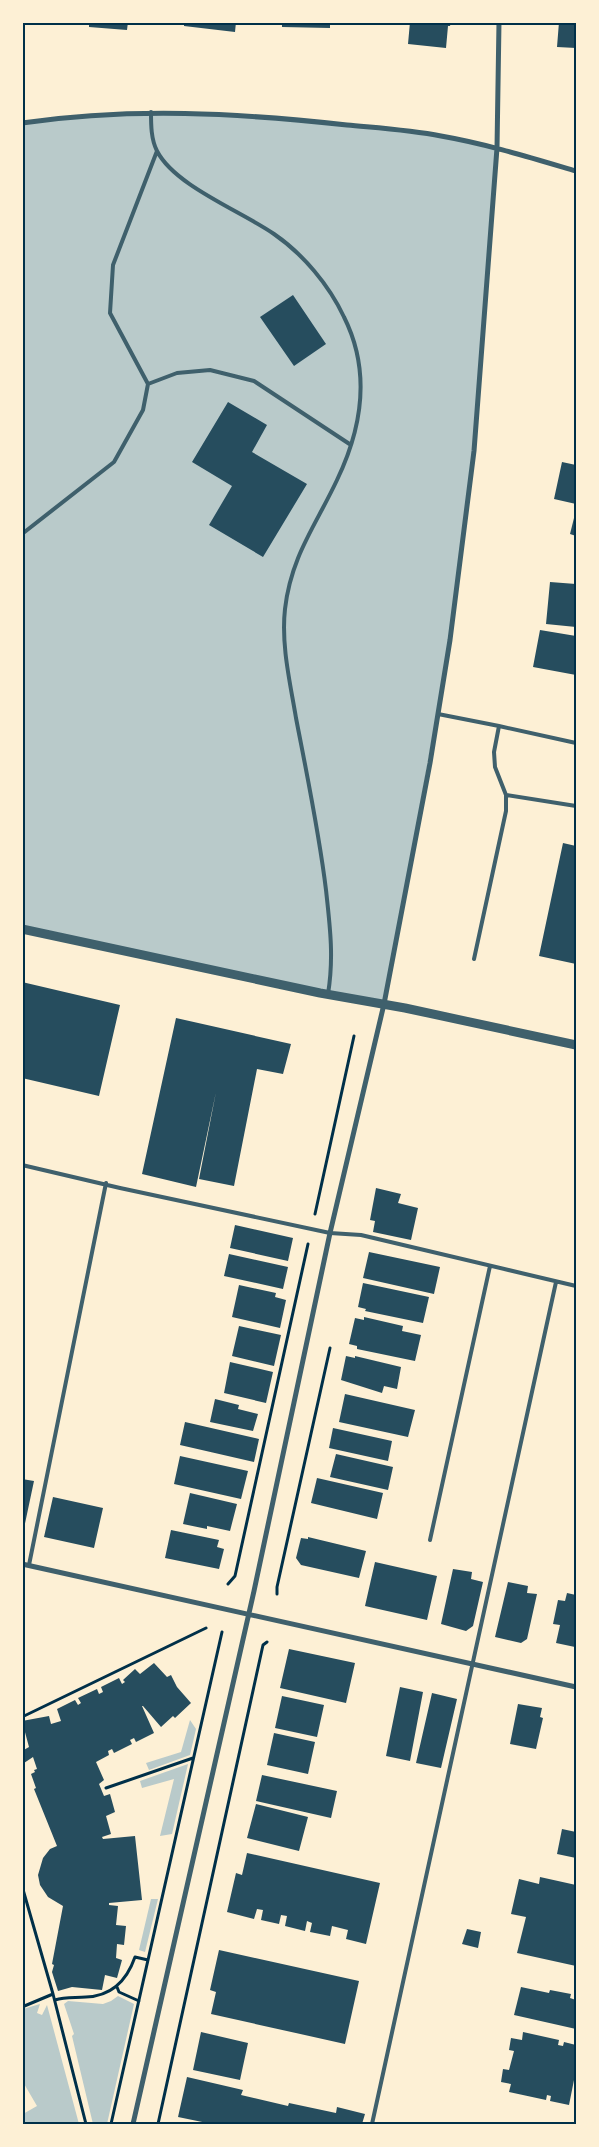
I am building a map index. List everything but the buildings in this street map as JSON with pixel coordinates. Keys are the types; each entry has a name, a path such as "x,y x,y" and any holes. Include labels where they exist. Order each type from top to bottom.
{"street":[{"path":"133,2124 248,1614 330,1233 384,1004 438,714 450,640 474,451 497,148 499,22"},
{"path":"22,123 67,116 151,112 292,119 440,135 497,148 576,171"},
{"path":"22,928 576,1045"},
{"path":"22,1564 576,1687"}],"lane":[{"path":"151,112 151,132 157,151 169,168 188,183 274,234 297,252 323,282 344,316 356,345 361,377 361,407 352,445 337,480 305,538 292,574 285,609 284,641 290,684 321,848 330,927 333,962 328,994"},
{"path":"22,534 114,462 143,410 148,384 110,312 113,265 157,151"},
{"path":"148,384 177,373 210,370 254,381 352,445"},
{"path":"438,714 576,743"},
{"path":"474,959 506,811 506,795 495,767 494,752 499,726"},
{"path":"506,795 576,806"},
{"path":"22,1165 330,1233 361,1235 576,1286"},
{"path":"29,1565 106,1184"},
{"path":"430,1540 490,1266"},
{"path":"372,2124 556,1282"}],"path":[{"path":"228,1584 234,1576 259,1471 354,1036"},
{"path":"278,1594 277,1587 330,1348"},
{"path":"22,1717 206,1628"},
{"path":"111,2124 222,1632"},
{"path":"158,2124 263,1645 266,1642"},
{"path":"106,1788 194,1758"},
{"path":"22,1886 55,2000 86,2124"},
{"path":"55,2000 97,1996 117,1987 127,1976 135,1957 148,1960"},
{"path":"117,1987 119,1992 139,2001"},
{"path":"22,2006 53,1994"}],"shaded area":[{"path":"157,112 328,122 455,139 497,148 474,451 450,640 384,1004 23,929 22,123"},
{"path":"190,1720 196,1729 190,1755 149,1770 146,1763 181,1752"},
{"path":"188,1764 172,1834 160,1836 174,1779 142,1788 140,1781"},
{"path":"151,1899 158,1899 145,1952 139,1950"},
{"path":"118,1996 134,2004 107,2124 93,2124 72,2036 74,2034 64,2004 68,2001 103,2004"},
{"path":"40,2004 37,2013 42,2015 47,2005 79,2124 23,2124 23,2114 37,2106 23,2082 23,2009"}]}
